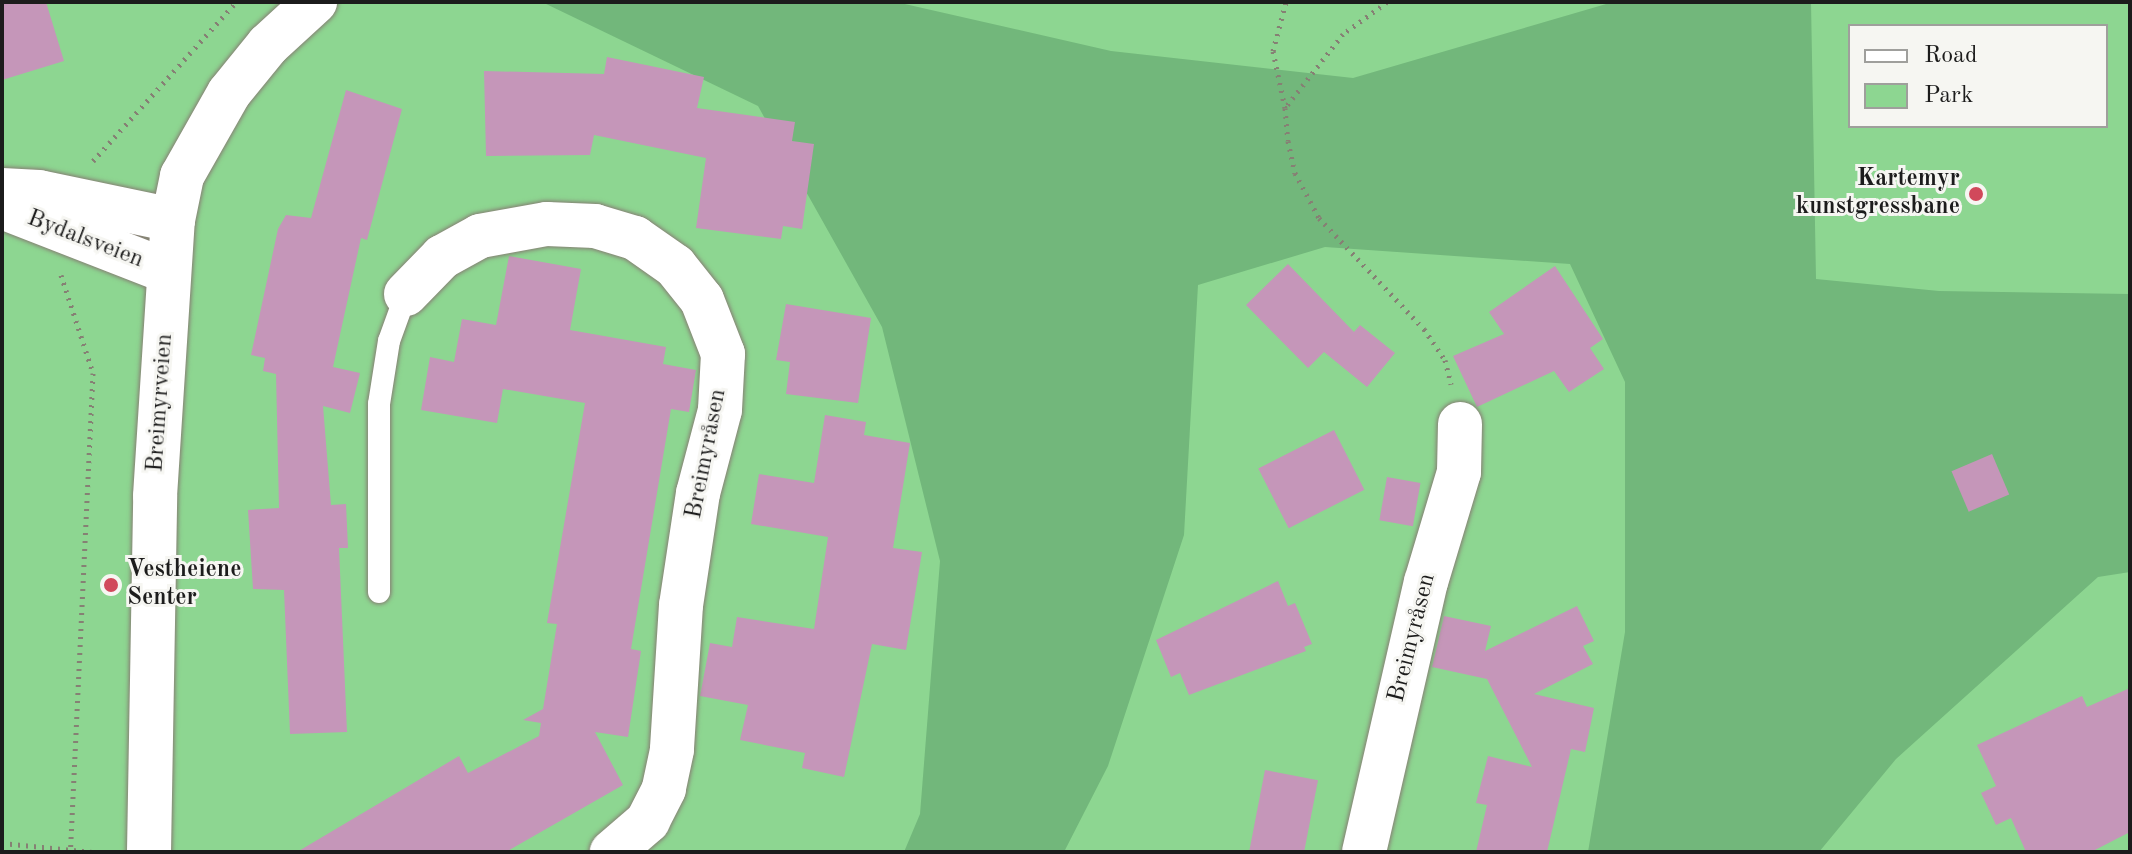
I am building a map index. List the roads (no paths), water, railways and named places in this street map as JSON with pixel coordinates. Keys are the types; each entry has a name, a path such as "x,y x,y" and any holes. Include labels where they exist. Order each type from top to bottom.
{"street":[{"name":"Breimyrveien","path":"149,852 155,496 173,220 182,176 214,116 268,45 315,2"},
{"name":"Bydalsveien","path":"2,190 39,192 173,220"},
{"name":"Bydalsveien","path":"2,207 169,272"},
{"name":"Breimyråsen","path":"406,294 442,257 480,236 547,224 595,226 635,238 675,266 702,300 723,354 720,410 698,493 681,605 672,750 664,789 648,821 612,852"},
{"name":"Breimyråsen","path":"1364,852 1426,582 1459,472 1460,424"}],"lane":[{"name":"Breimyråsen","path":"379,592 379,404 389,341 406,294"}],"place":[{"name":"Kartemyr kunstgressbane","path":"1976,194"},
{"name":"Vestheiene Senter","path":"111,585"}]}
